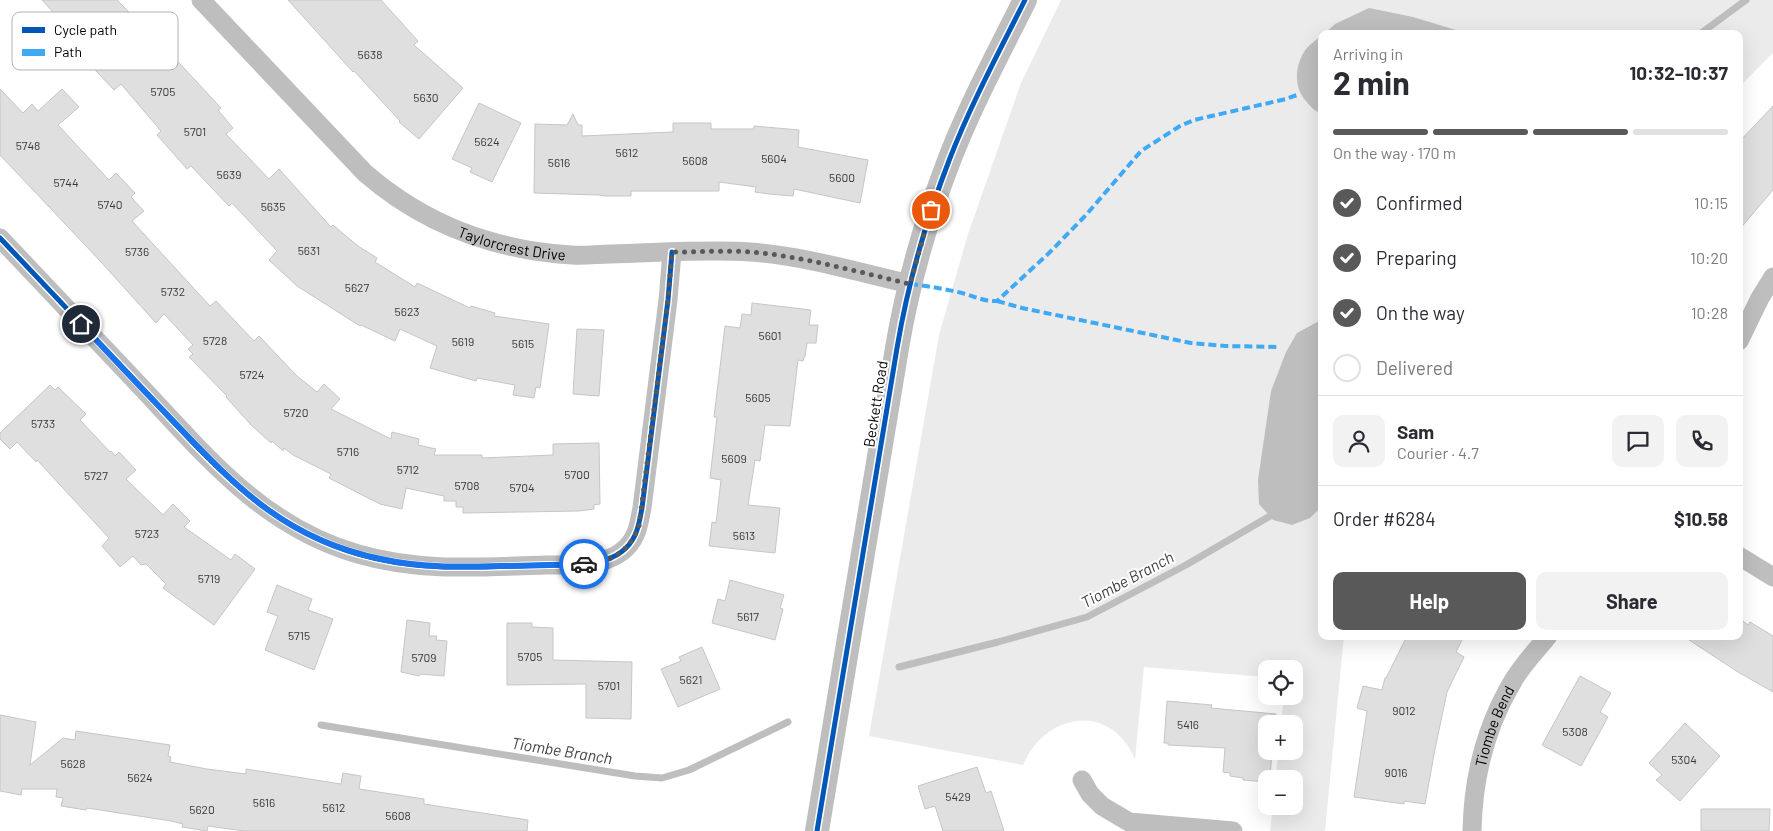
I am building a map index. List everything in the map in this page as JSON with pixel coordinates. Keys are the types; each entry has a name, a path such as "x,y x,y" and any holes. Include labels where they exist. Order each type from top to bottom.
{"street":[{"name":"Taylorcrest Drive","path":"201,0 365,172 384,189 430,218 459,231 483,240 539,252 574,255 672,252 729,252 778,255 833,265 910,284"},
{"name":"Beckett Road","path":"817,831 910,284 931,210 951,156 1024,0"},
{"path":"0,238 219,470 244,493 267,510 298,530 356,554 409,564 457,568 590,563 615,556 630,544 635,536 640,517 669,294 672,252"},
{"path":"1743,333 1760,298 1773,277"},
{"path":"1743,558 1773,577"},
{"name":"Tiombe Bend","path":"1472,831 1475,790 1484,749 1493,722 1514,680 1528,659 1545,640"},
{"path":"1082,780 1090,794 1102,806 1129,822 1233,831"}],"shaded area":[{"path":"1061,0 1773,0 1773,53 1743,83 1743,30 1318,30 1318,640 1344,640 1325,831 1270,831 1272,815 1303,815 1303,770 1277,770 1277,760 1303,760 1303,715 1282,715 1283,705 1303,705 1303,660 1258,660 1258,676 1144,667 1135,759 1124,741 1110,728 1095,722 1078,721 1062,725 1047,734 1033,747 1023,765 869,736 939,335 968,234 1021,83"},
{"path":"1369,8 1413,17 1456,30 1328,30 1335,24"},
{"path":"1318,39 1318,112 1312,108 1302,95 1297,82 1300,61 1308,47"},
{"path":"1318,322 1318,510 1310,518 1292,525 1273,520 1259,504 1258,480 1271,391 1286,352 1297,333"}],"building":[{"path":"42,0 117,0 129,12 51,12"},
{"path":"288,0 381,0 418,41 414,45 463,88 419,139 399,122"},
{"path":"178,62 221,108 218,110 233,128 226,134 269,179 279,169 331,227 333,225 358,246 377,258 375,262 415,287 417,283 470,308 471,306 495,313 494,316 549,324 540,388 536,387 534,398 513,395 515,385 477,378 476,381 430,368 437,346 400,329 395,341 360,326 297,286 269,260 277,251 232,203 229,206 191,166 187,169 157,135 161,131 121,84 114,90 95,70 178,70"},
{"path":"0,89 23,113 32,104 38,111 62,89 79,107 58,125 109,180 116,173 135,193 131,197 144,211 132,221 210,306 216,301 254,341 259,336 297,376 317,392 324,384 340,399 331,409 391,439 392,432 419,439 418,445 436,449 434,455 482,455 482,458 553,455 553,444 599,443 600,504 594,505 594,509 579,511 463,513 463,507 456,507 456,501 444,501 444,496 406,488 402,509 380,504 329,478 331,474 293,455 284,448 283,451 272,441 271,443 251,425 227,396 189,357 193,354 188,349 193,345 164,314 156,323 0,155"},
{"path":"479,103 521,123 492,182 470,172 472,168 452,159"},
{"path":"1773,106 1773,190 1743,225 1743,138"},
{"path":"573,114 578,125 582,125 582,136 673,132 673,123 711,123 711,129 754,129 754,126 799,130 798,147 868,160 860,203 794,189 793,196 755,192 756,187 719,182 719,191 631,191 631,196 534,193 535,124 567,125"},
{"path":"752,303 811,310 809,325 818,325 816,343 807,343 803,361 798,360 790,426 765,425 760,461 755,460 748,505 780,508 775,553 709,546 712,522 716,523 721,480 710,478 717,417 714,417 725,326 740,328 742,314 751,315"},
{"path":"577,329 604,330 599,396 573,394"},
{"path":"50,385 55,390 58,387 86,414 80,420 110,452 115,456 119,452 136,470 126,479 163,515 173,504 190,521 184,527 231,560 235,554 255,569 214,625 163,588 166,584 146,564 141,565 133,556 120,567 102,546 109,538 37,460 36,462 17,442 10,449 0,439 0,433"},
{"path":"730,580 784,595 780,608 783,609 775,640 712,623 718,599 725,601"},
{"path":"277,585 312,599 308,610 333,619 314,670 265,650 278,616 267,612"},
{"path":"407,620 430,623 429,636 437,636 436,640 447,641 444,676 420,674 419,676 401,672"},
{"path":"1743,621 1748,625 1750,622 1773,636 1773,692 1689,640 1743,640"},
{"path":"507,623 532,623 532,627 553,628 553,660 632,662 631,719 586,718 586,684 507,685"},
{"path":"1405,640 1462,640 1456,652 1464,657 1447,692 1425,804 1404,801 1404,804 1354,797 1367,711 1357,708 1363,686 1382,690"},
{"path":"702,647 720,689 678,707 661,669 681,661 679,657"},
{"path":"1580,676 1611,693 1600,712 1608,717 1581,766 1542,745"},
{"path":"1167,701 1212,705 1211,708 1276,714 1258,715 1258,760 1271,760 1271,770 1258,770 1258,781 1243,780 1243,778 1230,776 1230,773 1223,772 1225,748 1168,745 1168,743 1164,743"},
{"path":"0,715 36,722 30,765 63,738 75,740 76,731 170,745 168,756 171,757 170,762 207,769 246,774 246,769 341,784 343,773 361,776 359,789 424,799 424,804 528,820 527,831 244,831 208,826 207,831 182,827 183,824 171,821 87,808 86,810 61,806 63,798 56,797 57,789 22,789 21,795 0,791"},
{"path":"1685,723 1720,756 1680,801 1656,780 1662,775 1649,763"},
{"path":"977,767 986,793 991,791 1004,831 943,831 935,806 925,809 918,786"},
{"path":"1701,809 1770,809 1769,831 1701,831"}],"waterway":[{"name":"Tiombe Branch","path":"1705,30 1746,0"},
{"name":"Tiombe Branch","path":"899,667 1087,617 1186,565 1277,512"},
{"name":"Tiombe Branch","path":"321,725 635,776 662,778 689,770 788,722"}],"marked path":[{"path":"910,284 962,293 984,300 997,301 1049,253 1086,215 1141,151 1180,126 1194,120 1297,95"},
{"path":"997,301 1022,308 1191,343 1277,347"}],"cycle path":[{"path":"817,831 901,324 912,276 933,205 958,138 1025,0"},
{"path":"0,238 213,463 264,507 293,526 324,542 358,554 404,564 451,567 583,564 608,559 619,554 628,546 635,535 642,508 668,300 672,252"}],"way so far":[{"path":"584,564 606,560 622,552 630,544 639,526 668,300 672,252 751,252 778,255 833,265 910,284 931,210"}],"route":[{"path":"81,324 219,470 244,493 298,530 356,554 409,564 457,568 584,564"}]}
